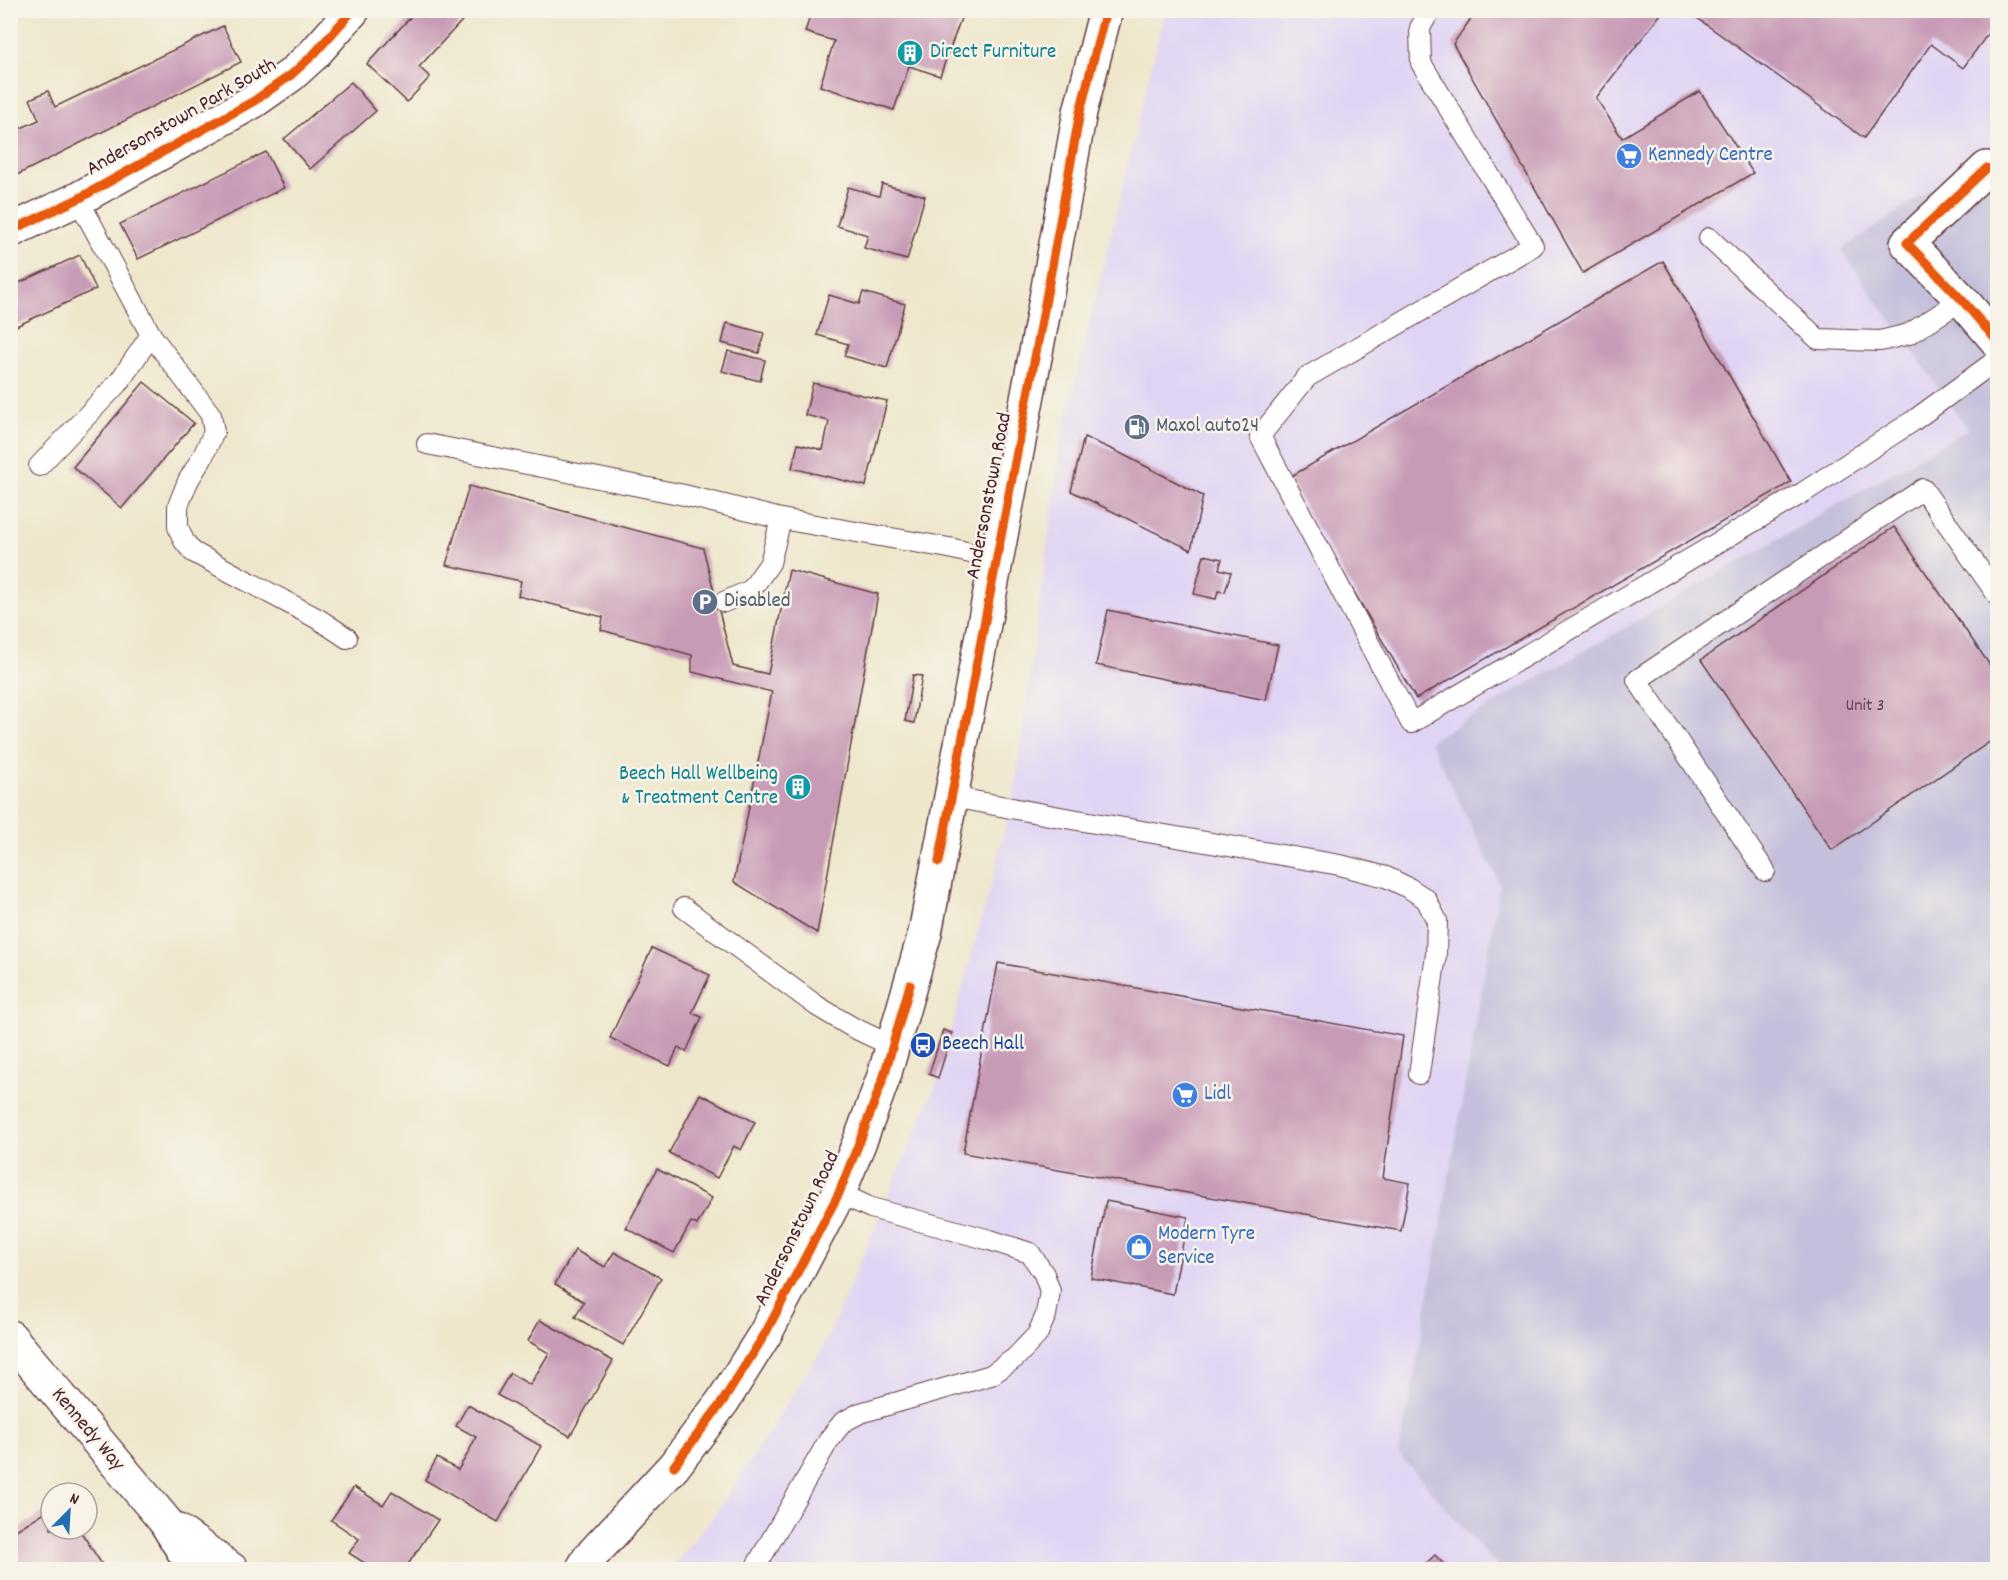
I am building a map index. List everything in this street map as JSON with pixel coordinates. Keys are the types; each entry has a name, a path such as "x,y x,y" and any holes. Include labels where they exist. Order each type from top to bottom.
{"main road":[{"name":"Andersonstown Park South","path":"10,231 78,199 254,100 291,75 314,54 353,10"},
{"name":"Andersonstown Road","path":"581,1566 674,1466 723,1401 765,1334 839,1193 884,1076 925,933 1075,137 1106,10"},
{"path":"1992,163 1907,243 1962,300 1998,342"},
{"name":"Kennedy Way","path":"10,1337 165,1521 195,1569"},
{"name":"Kennedy Way","path":"165,1521 232,1569"}],"lane":[{"path":"1430,10 1420,28 1421,63 1533,246 1307,377 1260,436 1411,723 1804,492 1913,421 1998,358"},
{"path":"78,199 151,335 211,415 214,432 188,481 178,506 178,527 184,541 193,552 320,620 347,638"},
{"path":"1709,238 1818,339 1880,341 1909,334 1962,300"},
{"path":"39,466 119,382 151,335"},
{"path":"427,444 684,495 781,519 958,550 996,559"},
{"path":"1765,871 1637,680 1923,489 1998,596"},
{"path":"724,602 751,590 770,563 781,519"},
{"path":"952,796 1060,818 1340,866 1386,877 1409,888 1426,899 1437,921 1436,955 1419,1074"},
{"path":"684,909 817,1006 852,1027 892,1046"},
{"path":"754,1569 830,1438 843,1422 860,1413 991,1375 1015,1358 1037,1335 1046,1315 1050,1291 1044,1274 1030,1253 871,1208 839,1193"}],"shaded area":[{"path":"1165,11 1997,11 1997,144 1841,250 1969,428 1429,741 1500,884 1410,1401 1398,1453 1499,1569 670,1570 718,1510 822,1350 936,1084 995,870 1015,788 1062,436"},
{"path":"1997,144 1997,1569 1499,1569 1398,1453 1410,1401 1500,884 1429,741 1968,429 1841,250"}],"building":[{"path":"417,10 472,10 419,67 430,77 407,102 367,64"},
{"name":"Direct Furniture","path":"812,10 964,10 940,76 909,66 894,110 820,86 834,41 805,32"},
{"name":"Kennedy Centre","path":"1477,10 1664,10 1596,98 1622,138 1700,91 1753,173 1583,273 1453,44"},
{"name":"Kennedy Centre","path":"1686,10 1998,10 1998,20 1963,68 1931,44 1864,138"},
{"path":"223,26 241,62 15,176 10,167 10,133 39,120 30,99 48,91 55,107"},
{"path":"351,82 376,111 310,169 284,139"},
{"path":"266,152 284,188 138,259 120,224"},
{"path":"882,184 925,196 907,260 864,248 868,235 837,226 848,187 879,196"},
{"path":"80,255 96,289 10,329 10,287"},
{"path":"1663,261 1791,482 1416,699 1288,478"},
{"path":"863,292 905,304 887,368 844,356 848,344 817,335 829,295 859,304"},
{"path":"727,323 764,333 759,353 722,343"},
{"path":"728,351 765,360 760,381 722,371"},
{"path":"144,382 194,423 122,508 73,467"},
{"path":"813,383 887,401 866,486 792,468 798,444 823,450 829,421 805,415"},
{"path":"1084,437 1203,496 1191,550 1071,491"},
{"name":"Beech Hall Wellbeing & Treatment Centre","path":"469,486 703,548 733,666 768,674 789,570 878,594 817,933 734,882 772,692 692,672 692,655 601,630 603,617 518,596 521,581 446,565"},
{"path":"1894,527 1998,677 1998,736 1832,850 1701,660"},
{"path":"1204,555 1222,559 1219,569 1231,572 1225,592 1218,591 1216,599 1194,594"},
{"path":"1108,610 1278,645 1266,700 1096,665"},
{"path":"913,675 922,676 914,723 905,721"},
{"path":"652,948 710,975 692,1013 702,1017 686,1052 678,1047 670,1066 610,1038"},
{"name":"Lidl","path":"998,963 1403,1036 1383,1178 1410,1183 1401,1231 963,1153"},
{"path":"943,1030 952,1033 938,1078 929,1074"},
{"path":"700,1094 755,1122 741,1150 734,1146 717,1178 669,1153"},
{"path":"657,1169 712,1198 697,1225 691,1222 674,1253 626,1228"},
{"name":"Modern Tyre Service","path":"1106,1201 1188,1217 1173,1294 1091,1278"},
{"path":"575,1250 605,1267 614,1252 661,1278 623,1345 575,1317 584,1302 555,1284"},
{"path":"540,1320 613,1361 570,1436 497,1395 510,1373 530,1385 549,1353 528,1341"},
{"path":"468,1405 541,1446 498,1522 425,1480 437,1458 458,1470 467,1455 476,1437 456,1426"},
{"path":"354,1487 383,1505 392,1491 438,1520 405,1569 374,1569 349,1553 359,1539 331,1520"},
{"path":"39,1516 39,1541 87,1541 105,1569 10,1569 10,1534"},
{"path":"1435,1555 1448,1569 1420,1569"}],"cycle path":[{"path":"10,231 78,199 254,101 291,75 314,54 353,10"},
{"path":"939,862 1080,112 1106,10"},
{"path":"1987,168 1907,243 1962,300 1998,342"},
{"path":"674,1466 723,1401 765,1334 839,1193 884,1076 910,985"}],"place":[{"name":"Direct Furniture","path":"910,53"},
{"name":"Kennedy Centre","path":"1629,156"},
{"name":"Maxol auto24","path":"1137,427"},
{"name":"Disabled","path":"705,602"},
{"name":"Beech Hall Wellbeing & Treatment Centre","path":"798,787"},
{"name":"Beech Hall","path":"923,1045"},
{"name":"Lidl","path":"1185,1095"},
{"name":"Modern Tyre Service","path":"1139,1247"}]}
